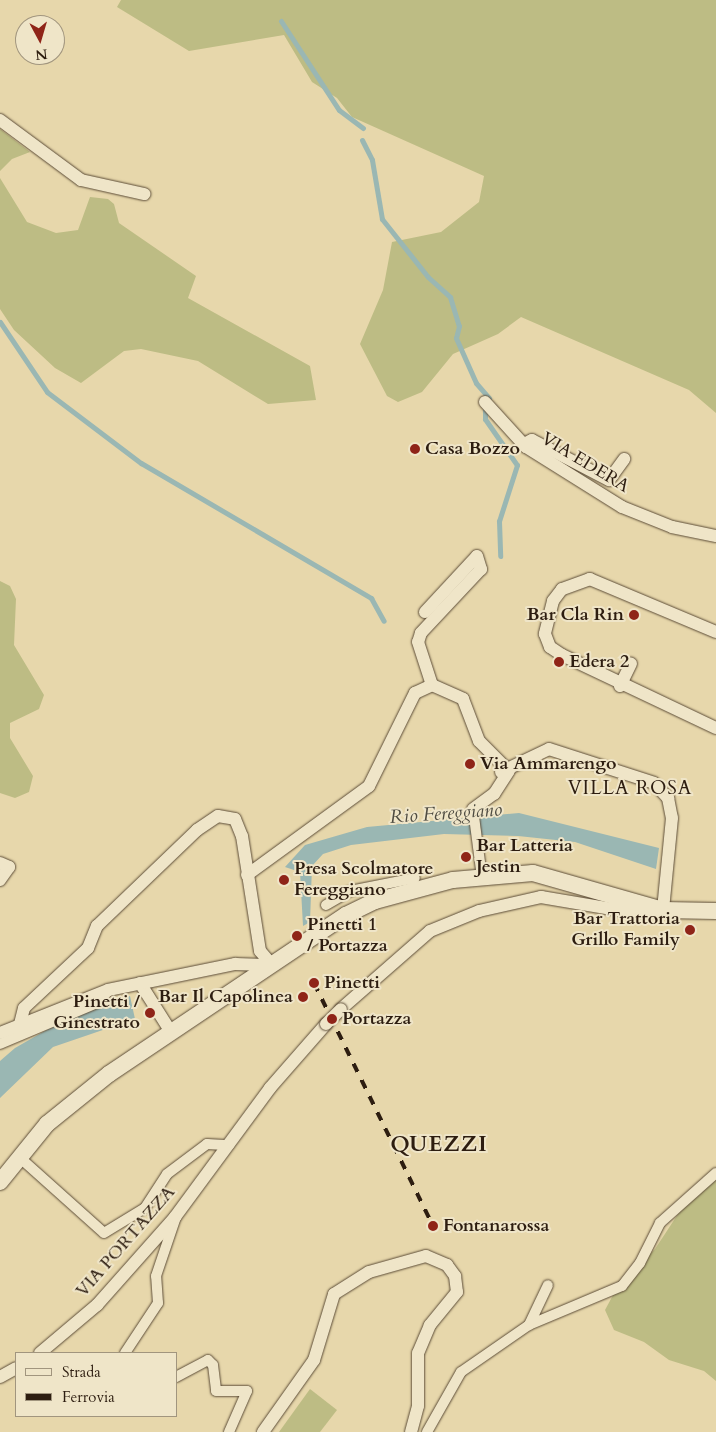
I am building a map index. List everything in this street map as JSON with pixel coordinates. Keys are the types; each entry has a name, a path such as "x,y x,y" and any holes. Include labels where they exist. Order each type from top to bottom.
{"street":[{"path":"0,120 81,180 144,194"},
{"path":"485,402 524,444"},
{"name":"VIA EDERA","path":"524,444 532,440 608,480 624,459"},
{"name":"VIA EDERA","path":"524,444 622,507 672,527 716,536"},
{"path":"425,612 477,556 481,569 421,633 423,663 432,685 464,699 479,741 503,772"},
{"path":"716,632 590,579 573,582 553,601 546,622 550,647 620,686 716,728"},
{"path":"620,686 631,663"},
{"path":"247,875 370,786 415,693 432,685"},
{"path":"481,870 473,809 494,794 503,772 549,749 654,783 668,798 668,843 663,888 658,909"},
{"path":"20,1024 24,1008 88,948 97,926 197,830 218,816 235,819 260,951 272,965"},
{"path":"0,863 9,867 0,880"},
{"path":"0,1182 18,1156 62,1111 171,1032 375,900 462,878 547,875 658,909 716,911"},
{"path":"326,904 350,890 415,878"},
{"name":"VIA PORTAZZA","path":"41,1352 97,1305 177,1214 306,1042 397,955 430,931 479,911 541,897 636,913 658,909"},
{"path":"0,1033 108,990 234,964 272,965"},
{"path":"140,983 171,1032"},
{"path":"0,1044 97,1003 108,990"},
{"name":"VIA PORTAZZA","path":"18,1156 104,1233 145,1208 167,1174 207,1144 229,1145"},
{"path":"427,1432 461,1372 529,1325 622,1286 640,1263 660,1223 716,1173"},
{"path":"126,1352 158,1303 156,1276 177,1214"},
{"path":"263,1432 314,1360 334,1294 369,1272 426,1256 447,1265 455,1276 457,1292 430,1325 418,1352 418,1406 411,1432"},
{"path":"529,1325 548,1284"},
{"path":"178,1376 208,1360 214,1365 217,1392 247,1391 229,1432"},
{"path":"0,1377 15,1369"}],"shaded area":[{"path":"121,0 716,0 716,413 689,390 521,317 498,334 453,354 422,392 398,402 387,396 360,344 383,290 392,242 441,232 479,202 484,176 352,117 337,98 312,82 284,35 189,51 117,7"},
{"path":"0,129 30,152 12,159 0,171"},
{"path":"0,178 27,222 56,233 78,230 90,197 108,199 114,204 119,223 196,276 188,298 310,366 316,400 268,404 198,361 141,349 124,351 81,383 55,368 14,330 0,309"},
{"path":"0,581 10,586 16,599 14,645 44,695 39,709 10,723 10,738 33,776 29,792 15,798 0,793"},
{"path":"716,1178 716,1381 704,1371 669,1360 644,1342 614,1330 605,1310 619,1284 655,1249 682,1208"},
{"path":"310,1389 337,1410 320,1432 279,1432"}],"water":[{"name":"Rio Fereggiano","path":"519,813 659,848 656,869 575,842 518,836 444,834 351,845 323,854 312,866 310,922 303,926 300,872 285,867 305,845 367,827"},
{"path":"130,996 135,1019 53,1047 0,1098 0,1061 15,1048 64,1020"}],"waterway":[{"path":"281,21 339,110 363,128"},
{"path":"362,140 372,160 382,219 428,277 450,297 459,326 456,338 476,383 489,398"},
{"path":"0,322 47,392 141,463 371,598 384,621"},
{"path":"485,410 485,419 517,465 499,521 500,556"}],"railway":[{"path":"314,983 433,1226"}],"place":[{"name":"Casa Bozzo","path":"415,449"},
{"name":"Bar Cla Rin","path":"634,615"},
{"name":"Edera 2","path":"559,662"},
{"name":"Via Ammarengo","path":"470,764"},
{"name":"Bar Latteria Jestin","path":"466,857"},
{"name":"Presa Scolmatore Fereggiano","path":"284,880"},
{"name":"Bar Trattoria Grillo Family","path":"690,930"},
{"name":"Pinetti 1 / Portazza","path":"297,936"},
{"name":"Pinetti","path":"314,983"},
{"name":"Bar Il Capolinea","path":"303,997"},
{"name":"Pinetti / Ginestrato","path":"150,1013"},
{"name":"Portazza","path":"332,1019"},
{"name":"Fontanarossa","path":"433,1226"}],"district":[{"name":"VILLA ROSA","path":"630,789"},
{"name":"QUEZZI","path":"439,1145"}]}
